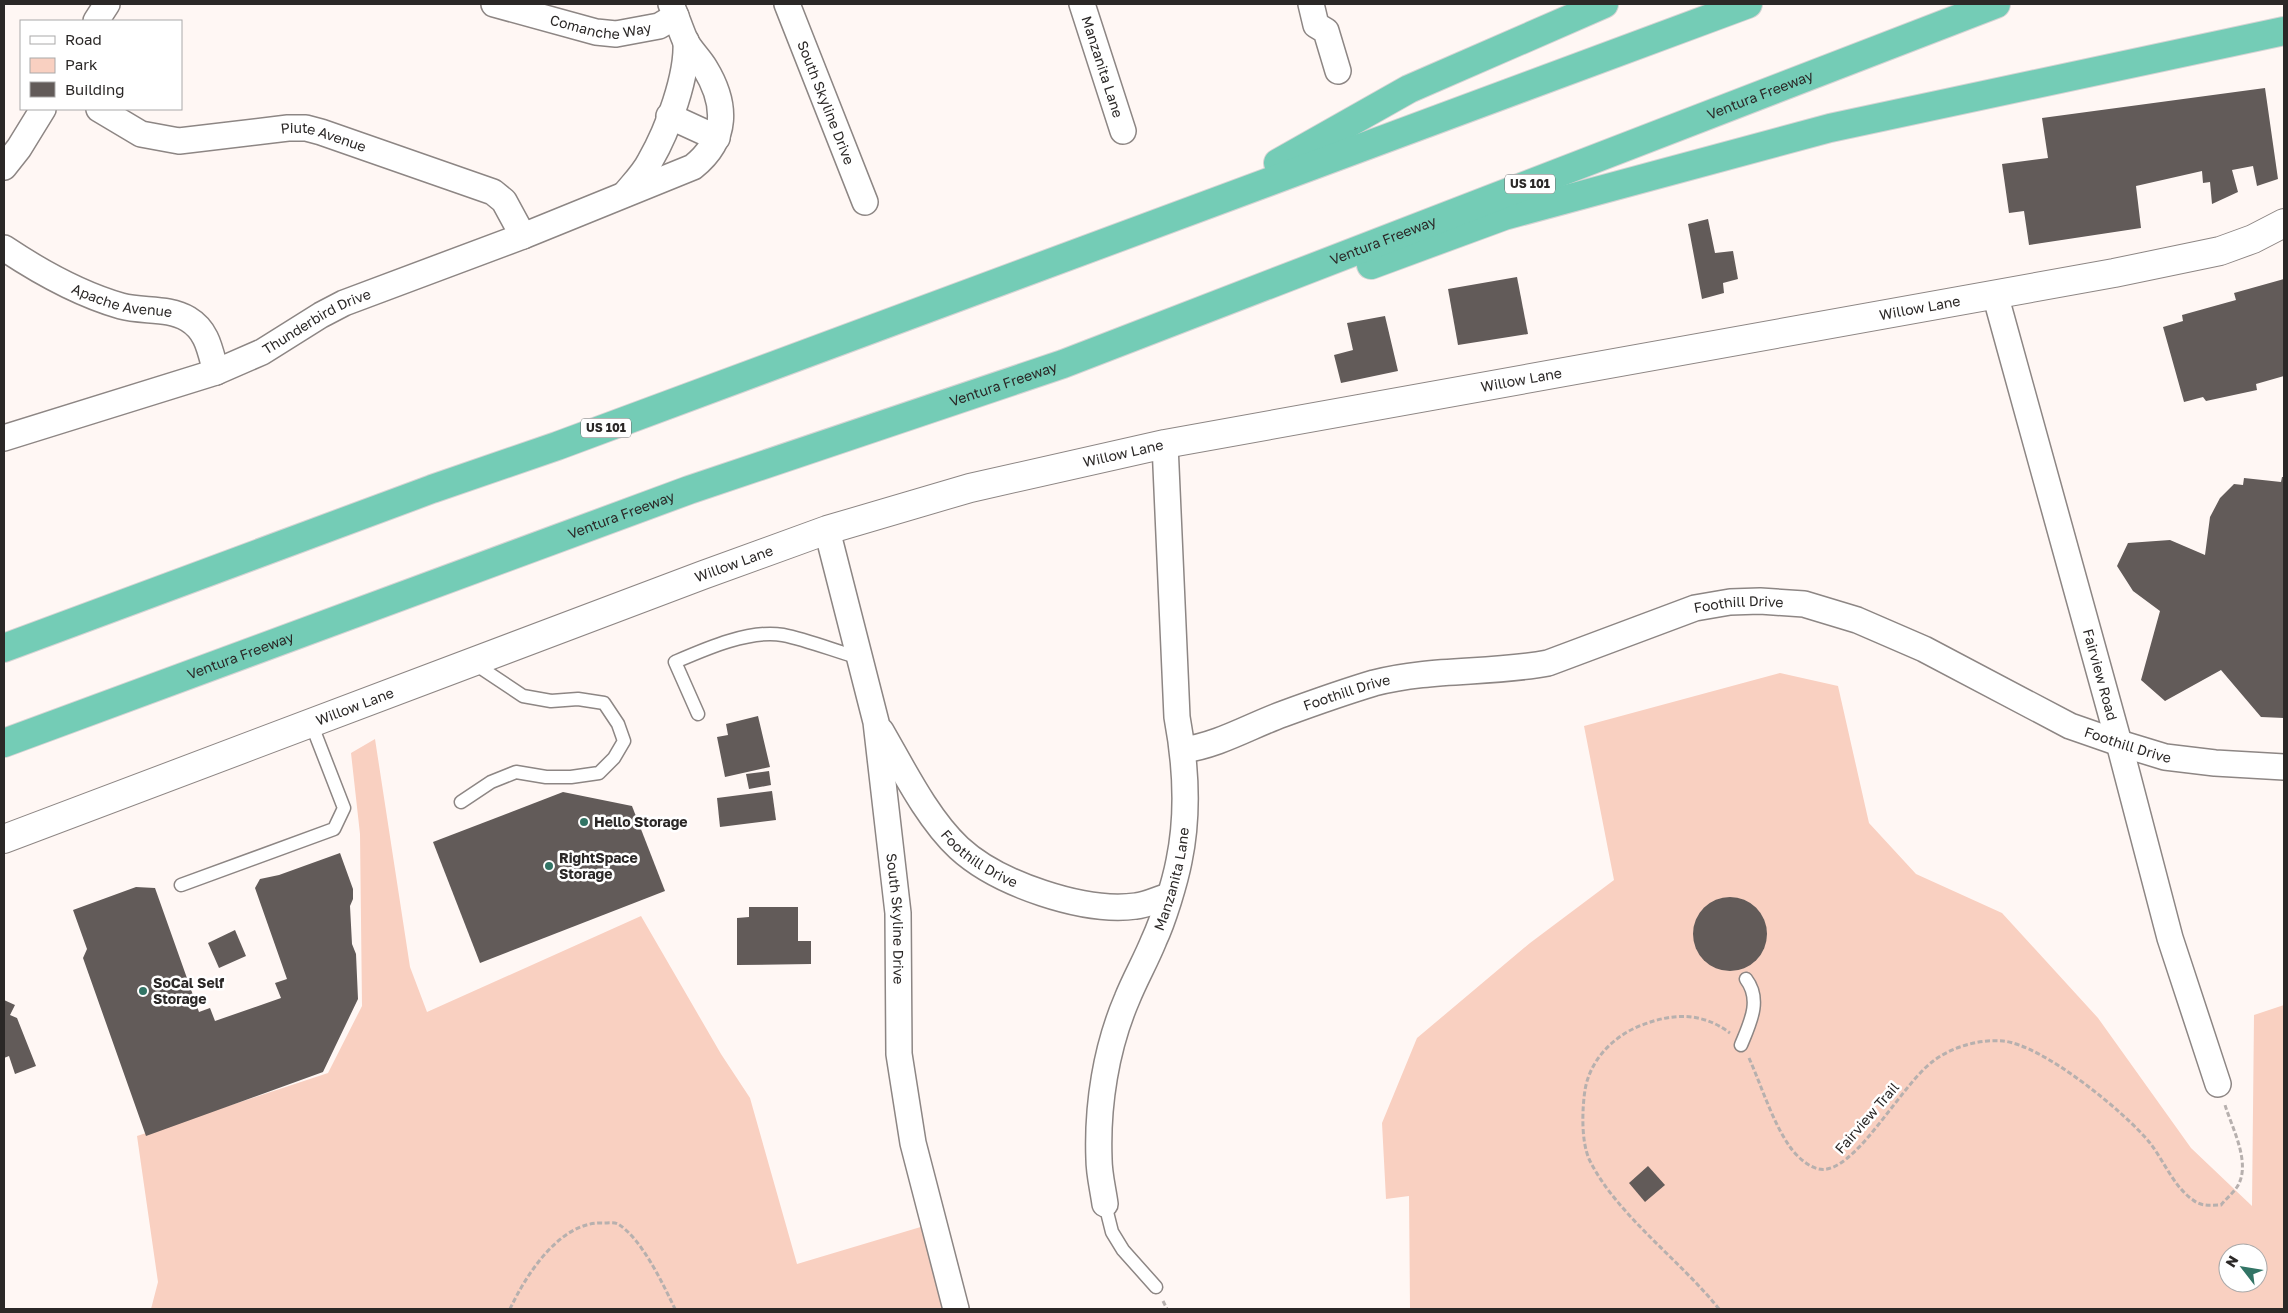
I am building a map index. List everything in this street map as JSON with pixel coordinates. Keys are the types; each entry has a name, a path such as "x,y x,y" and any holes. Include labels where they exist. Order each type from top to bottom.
{"highway":[{"path":"1207,203 1409,88 1604,4"},
{"name":"US 101","path":"4,648 432,489 566,443 1207,203 1748,4"},
{"name":"Ventura Freeway","path":"4,743 689,490 1063,364 1996,4"},
{"path":"1063,364 1134,350 1514,214 1830,128 2284,31"}],"street":[{"path":"97,20 107,4"},
{"name":"Comanche Way","path":"494,4 596,32 616,34 659,26 673,10"},
{"name":"South Skyline Drive","path":"787,4 864,202"},
{"name":"Manzanita Lane","path":"1082,4 1123,131"},
{"path":"1311,4 1316,25 1326,31 1338,71"},
{"path":"1326,31 1333,20 1327,4"},
{"path":"669,116 717,138 720,111 716,88 686,41 673,10"},
{"path":"625,194 650,161 669,116 682,82 687,56 686,41"},
{"path":"4,167 19,148 42,110"},
{"name":"Piute Avenue","path":"101,110 141,134 179,141 288,128 306,128 321,132 493,192 504,201 523,236"},
{"name":"Thunderbird Drive","path":"4,438 216,372 262,352 344,303 523,236 694,166 706,156 717,138"},
{"name":"Willow Lane","path":"4,839 827,530 970,488 1165,444 2114,273 2220,251 2253,239 2284,223"},
{"name":"Apache Avenue","path":"4,248 69,287 120,306 138,310 170,312 188,319 206,337 216,372"},
{"name":"Fairview Road","path":"1995,294 2119,743 2170,938 2218,1084"},
{"name":"Manzanita Lane","path":"1105,1204 1099,1161 1099,1136 1106,1072 1121,1012 1155,940 1169,896 1179,862 1186,819 1183,750 1177,717 1165,444"},
{"name":"South Skyline Drive","path":"827,530 876,722 898,913 898,1054 913,1143 956,1309"},
{"name":"Foothill Drive","path":"1183,750 1204,747 1283,714 1372,684 1408,675 1527,667 1548,663 1695,608 1730,602 1760,601 1804,604 1857,620 1924,649 2070,726 2119,743 2165,757 2215,763 2284,767"},
{"name":"Foothill Drive","path":"876,722 938,824 960,848 982,864 1039,892 1070,902 1096,906 1138,906 1169,896"}],"lane":[{"path":"698,714 675,662 721,644 757,635 782,635 860,658"},
{"path":"461,802 491,782 516,772 546,778 571,778 600,773 614,758 624,741 618,724 604,703 578,699 551,702 523,696 472,662"},
{"path":"181,885 334,829 344,808 311,723"},
{"path":"1741,1045 1754,1005 1753,988 1746,978"},
{"name":"Manzanita Lane","path":"1105,1204 1112,1232 1122,1250 1156,1287"}],"path":[{"name":"Fairview Trail","path":"1719,1309 1689,1275 1618,1202 1589,1160 1581,1116 1586,1081 1596,1061 1610,1043 1639,1026 1665,1017 1698,1017 1720,1025 1741,1045 1790,1147 1802,1160 1814,1168 1826,1170 1842,1163 1871,1133 1913,1081 1932,1062 1952,1050 1971,1044 1986,1041 2004,1041 2030,1049 2112,1104 2139,1130 2158,1154 2183,1192 2194,1202 2204,1206 2221,1204 2237,1187 2243,1174 2241,1156 2218,1084"},
{"path":"510,1309 527,1276 560,1238 578,1228 597,1222 617,1223 626,1231 649,1258 675,1309"}],"green space":[{"path":"1780,673 1838,686 1869,823 1916,874 2002,913 2098,1018 2191,1148 2252,1206 2254,1015 2284,1005 2284,1309 1410,1309 1409,1196 1386,1199 1382,1123 1417,1038 1530,943 1614,880 1584,726"},
{"path":"375,739 410,967 427,1012 641,916 721,1054 750,1098 797,1264 934,1223 956,1309 151,1309 158,1282 137,1136 328,1073 362,1006 360,834 351,753"}],"building":[{"path":"2265,88 2278,179 2257,186 2253,166 2232,170 2238,192 2212,204 2210,182 2203,183 2202,171 2136,186 2141,228 2029,245 2024,211 2009,213 2002,164 2048,158 2042,118"},
{"path":"1708,219 1715,253 1733,251 1738,279 1723,283 1724,293 1702,299 1688,224"},
{"path":"1517,277 1528,334 1458,345 1448,289"},
{"path":"2284,279 2284,376 2256,384 2257,390 2206,401 2203,397 2184,402 2163,327 2183,321 2182,315 2236,300 2234,293"},
{"path":"1385,316 1398,371 1341,383 1334,355 1353,350 1347,323"},
{"path":"2282,477 2284,477 2284,718 2261,717 2221,670 2165,701 2141,680 2160,611 2133,591 2117,566 2128,543 2170,540 2205,555 2210,517 2220,498 2234,484 2243,485 2244,478 2281,482"},
{"path":"758,716 770,767 725,777 717,737 728,735 726,724"},
{"path":"769,771 771,785 749,789 746,774"},
{"path":"772,791 776,820 720,827 717,798"},
{"name":"RightSpace Storage","path":"563,792 632,806 665,891 480,963 433,842"},
{"name":"SoCal Self Storage","path":"340,853 353,889 353,899 350,906 352,944 356,954 358,999 323,1072 146,1136 83,958 87,949 73,910 136,887 155,888 199,1012 210,1008 215,1021 281,998 275,983 287,979 255,888 260,879 279,875"},
{"path":"1730,897 1744,900 1756,908 1764,920 1767,934 1764,948 1756,960 1744,968 1730,971 1716,968 1704,960 1696,948 1693,934 1696,920 1704,908 1716,900"},
{"path":"749,907 798,907 798,941 811,941 811,964 737,965 737,918 749,917"},
{"path":"235,930 246,956 219,968 208,943"},
{"path":"4,1000 15,1005 10,1015 17,1018 36,1066 15,1074 9,1056 4,1058"},
{"path":"1648,1166 1665,1185 1645,1202 1629,1183"}],"place":[{"name":"Hello Storage","path":"584,822"},
{"name":"RightSpace Storage","path":"549,866"},
{"name":"SoCal Self Storage","path":"143,991"}]}
